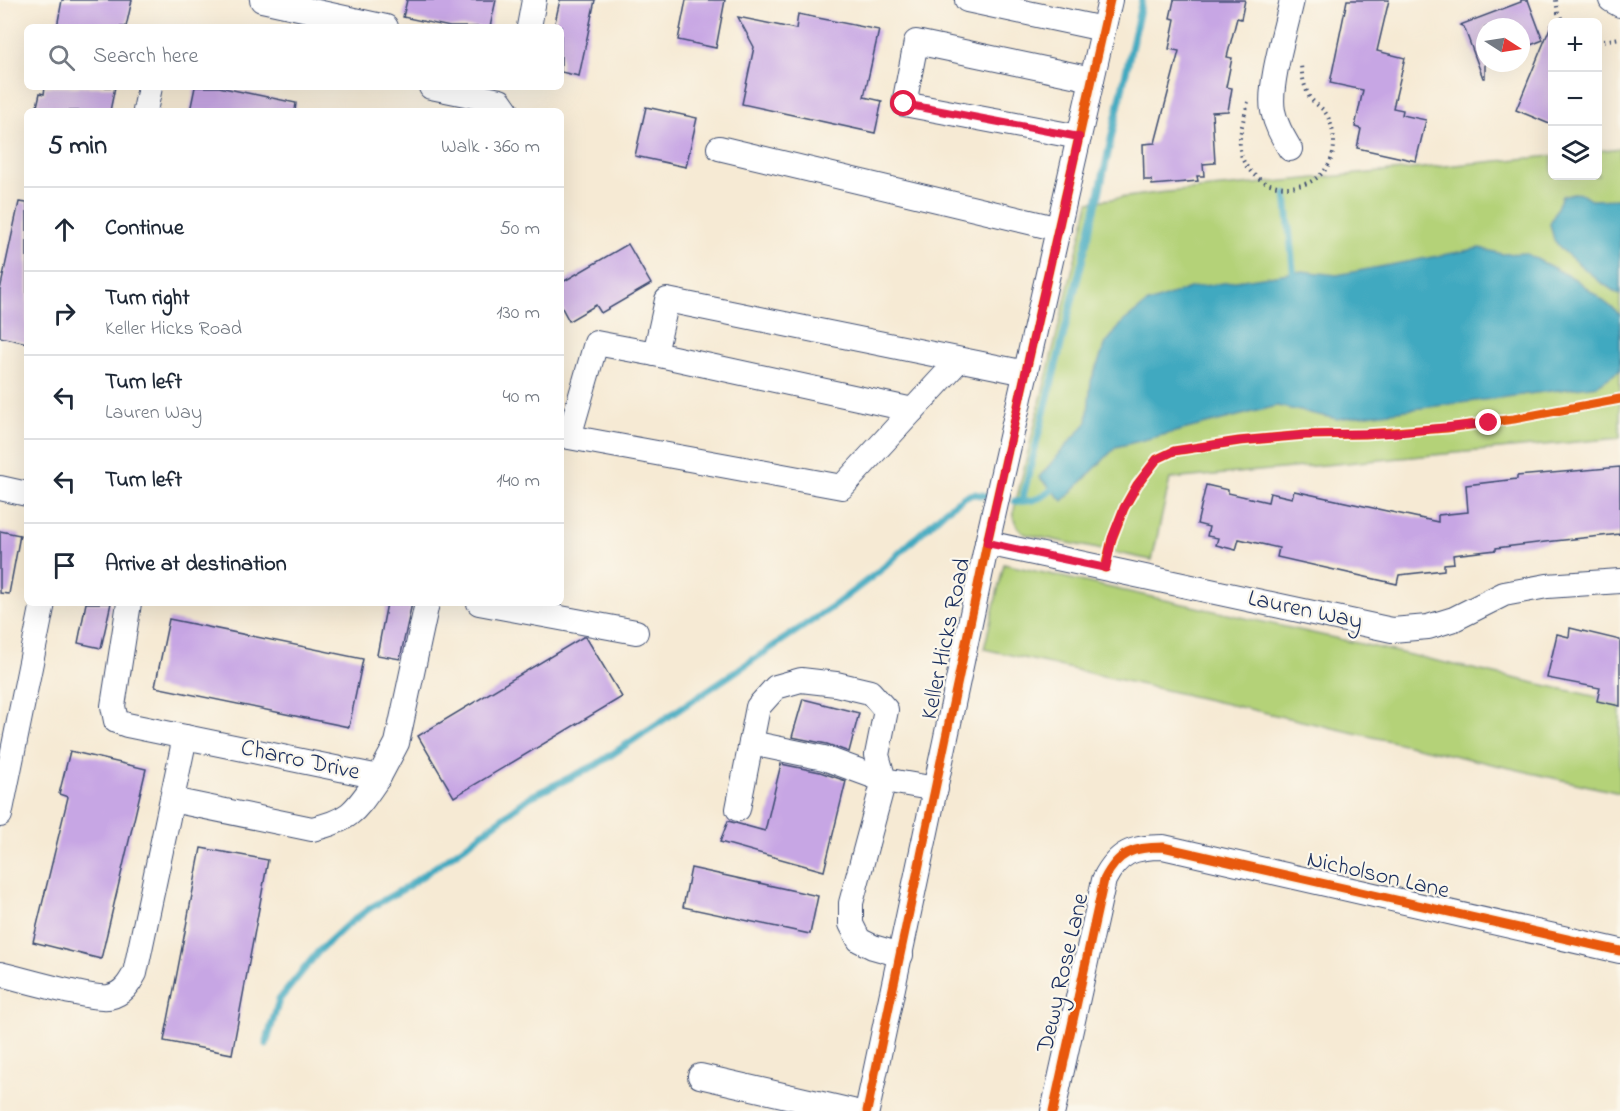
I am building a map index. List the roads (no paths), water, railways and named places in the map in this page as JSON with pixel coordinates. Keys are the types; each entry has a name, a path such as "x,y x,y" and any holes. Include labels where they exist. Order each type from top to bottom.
{"street":[{"path":"262,0 372,24"},
{"path":"530,24 534,0"},
{"path":"967,0 1103,29"},
{"name":"Keller Hicks Road","path":"867,1111 987,543 1110,0"},
{"path":"1290,149 1278,129 1273,110 1273,90 1292,0"},
{"path":"1611,0 1620,5"},
{"path":"1079,137 904,104 916,42 1092,79"},
{"path":"146,108 149,90"},
{"path":"446,90 500,101 505,108"},
{"path":"719,148 1059,229"},
{"path":"655,354 667,300 1026,373"},
{"path":"913,410 596,343 570,436 842,487 913,410 959,360"},
{"path":"0,488 24,493"},
{"name":"Lauren Way","path":"987,543 1392,630 1428,627 1454,619 1504,594 1547,586 1620,581"},
{"path":"0,815 42,606"},
{"name":"Charro Drive","path":"129,606 113,706 116,721 379,777 397,743 426,606"},
{"path":"495,606 636,632"},
{"path":"738,809 758,707 777,687 801,680 836,684 870,692 886,710 878,754 884,780 850,903 851,924 859,940 901,956"},
{"path":"0,974 108,997 129,985 135,973 185,737"},
{"path":"751,742 824,758 884,780 936,789"},
{"path":"172,800 312,829 330,825 352,814 379,777"},
{"name":"Nicholson Lane","path":"1127,852 1144,847 1163,847 1620,951"},
{"name":"Dewy Rose Lane","path":"1059,1110 1104,880 1112,864 1127,852"},
{"path":"700,1076 852,1111"}],"water":[{"path":"1573,193 1583,194 1592,200 1620,199 1620,295 1600,282 1562,250 1554,240 1550,224 1562,196"},
{"path":"1480,248 1502,254 1525,253 1575,279 1615,310 1620,315 1620,370 1598,385 1337,419 1277,406 1116,447 1063,501 1039,477 1087,422 1091,381 1106,343 1124,321 1146,304 1190,288 1302,271 1337,275"}],"waterway":[{"path":"1022,501 1098,198 1142,0"},
{"path":"1286,194 1294,279"},
{"path":"1015,501 1039,498 1058,484"},
{"path":"266,1044 279,1000 318,952 346,926 464,847 530,797 596,765 835,605 882,569 947,509 966,496 974,494 988,496"}]}
